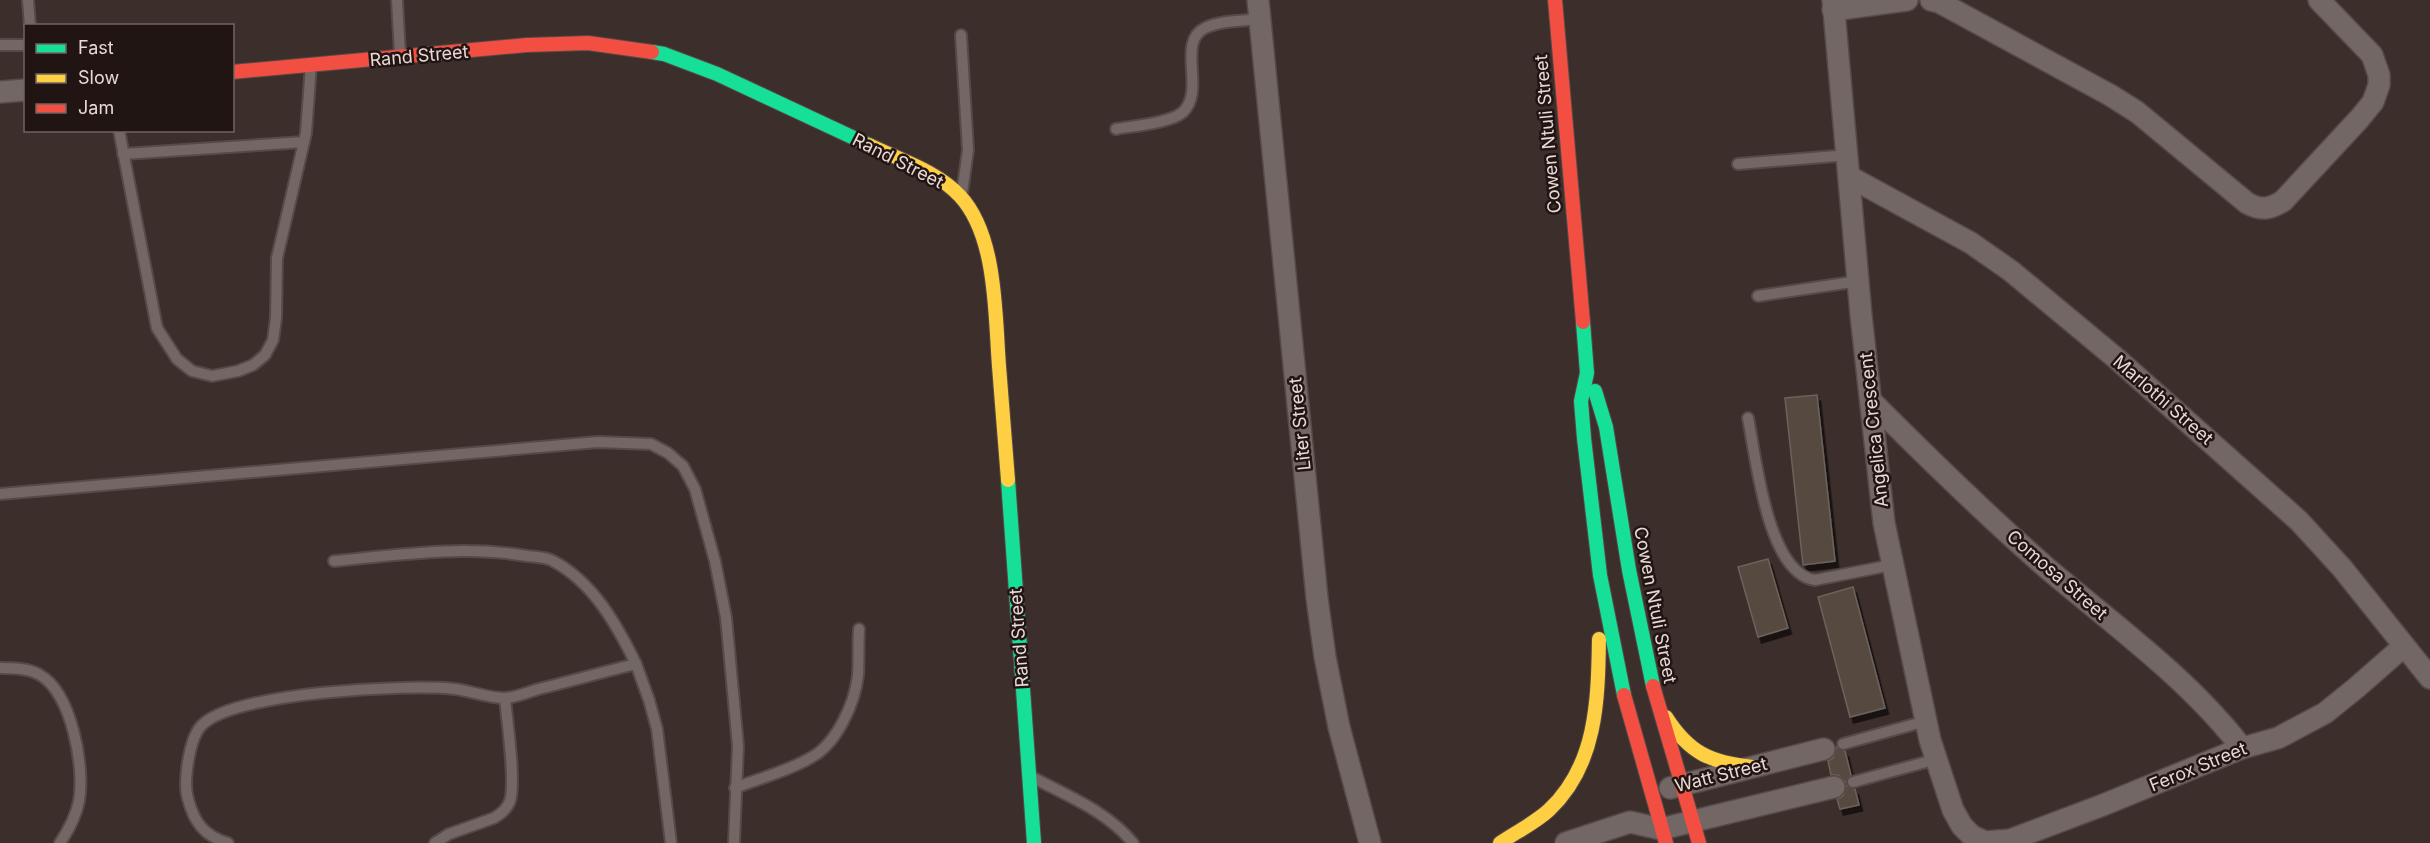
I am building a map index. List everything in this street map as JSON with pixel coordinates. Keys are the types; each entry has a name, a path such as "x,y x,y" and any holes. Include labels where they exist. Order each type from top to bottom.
{"main road":[{"name":"Cowen Ntuli Street","path":"1555,0 1587,373 1581,401 1587,483 1600,575 1623,693 1664,836"},
{"name":"Rand Street","path":"234,72 527,45 588,43 620,46 664,54 717,74 939,178 962,197 977,222 988,257 994,295 1034,843"},
{"name":"Cowen Ntuli Street","path":"1587,373 1599,398 1606,427 1629,570 1655,698 1695,833"},
{"path":"1500,843 1550,809 1577,779 1585,759 1593,732 1598,687 1600,575"},
{"path":"1655,698 1684,743 1699,755 1716,762 1754,767"}],"street":[{"name":"Angelica Crescent","path":"1907,0 1833,5 1884,523 1936,759 1953,810 1962,826 1972,837"},
{"path":"1931,0 1939,2 2137,112 2247,203 2262,209 2271,208 2283,201 2360,118 2373,102 2379,85 2379,75 2372,55 2319,0"},
{"name":"Liter Street","path":"1259,10 1318,610 1339,727 1370,843"},
{"path":"0,92 24,90"},
{"name":"Marlothi Street","path":"1850,177 1971,243 2011,271 2117,359 2299,521 2342,568 2430,678"},
{"name":"Comosa Street","path":"1872,402 1947,476 2046,567 2151,656 2219,719 2242,748"},
{"name":"Ferox Street","path":"1972,837 1985,842 2010,840 2242,748 2278,738 2325,713 2403,646"},
{"name":"Watt Street","path":"1630,822 1651,794 1834,746"},
{"path":"1566,843 1630,822 1664,836 1695,833 1844,785"}],"lane":[{"path":"28,0 30,24"},
{"path":"398,0 400,58"},
{"path":"1116,129 1171,118 1182,113 1190,101 1192,89 1194,38 1206,27 1259,10"},
{"path":"961,35 968,150 962,197"},
{"path":"0,45 24,45"},
{"path":"119,132 157,328 166,345 177,359 192,371 205,376 219,376 253,365 265,355 273,340 276,318 277,258 304,142 310,104 311,65"},
{"path":"123,154 304,142"},
{"path":"1738,164 1848,155"},
{"path":"1758,296 1859,281"},
{"path":"1748,418 1768,515 1777,545 1798,574 1805,579 1815,580 1892,565"},
{"path":"0,494 598,442 651,444 668,453 683,466 694,489 712,550 726,617 738,746 734,843"},
{"path":"334,561 473,551 515,554 551,560 570,572 590,591 623,638 636,664 657,729 671,843"},
{"path":"735,788 802,763 814,757 827,745 842,721 854,693 858,677 859,629"},
{"path":"228,843 203,831 192,814 187,796 188,761 193,739 202,725 218,716 276,699 352,691 420,687 454,689 505,698 636,664"},
{"path":"0,668 13,668 39,674 52,684 70,717 75,736 79,801 66,835 60,843"},
{"path":"435,843 449,834 494,818 501,814 510,803 505,698"},
{"name":"Watt Street","path":"1834,746 1926,721"},
{"path":"1844,785 1936,759"},
{"path":"1029,775 1105,816 1133,843"}],"building":[{"path":"1817,395 1835,561 1803,565 1785,398"},
{"path":"1768,559 1788,628 1758,637 1738,567"},
{"path":"1853,587 1885,708 1850,717 1818,597"},
{"path":"1836,747 1845,751 1851,775 1846,783 1838,775 1831,775 1828,761 1833,758"},
{"path":"1846,785 1855,789 1859,805 1840,809 1837,799 1843,796"}],"traffic: fast":[{"path":"652,52 664,54 717,74 869,145"},
{"path":"1583,322 1587,373 1581,401 1584,438 1600,575 1624,695"},
{"path":"1595,391 1606,427 1629,570 1653,686"},
{"path":"1008,480 1034,843"}],"traffic: slow":[{"path":"869,145 929,173 951,187 972,213 981,232 988,254 995,300 1008,480"},
{"path":"1500,843 1549,810 1565,792 1577,773 1592,730 1598,685 1599,639"},
{"path":"1666,717 1683,739 1702,754 1725,763 1753,767"}],"traffic: jam":[{"path":"1555,0 1583,322"},
{"path":"234,72 527,45 588,43 652,52"},
{"path":"1653,686 1699,843"},
{"path":"1624,695 1666,843"}]}
